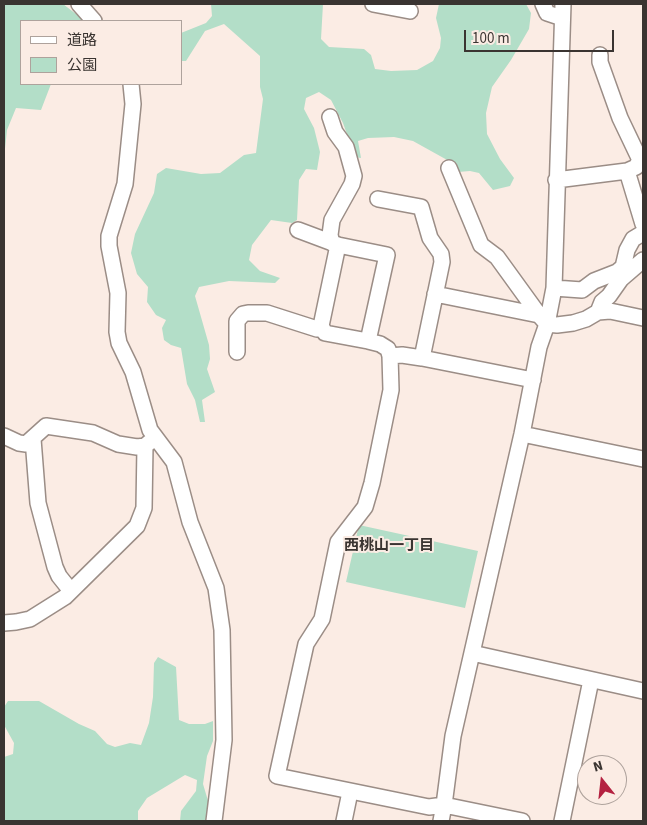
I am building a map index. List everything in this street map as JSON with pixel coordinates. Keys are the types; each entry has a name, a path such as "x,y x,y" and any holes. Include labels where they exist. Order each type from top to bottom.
{"street":[{"path":"79,4 93,20"},
{"path":"374,4 410,11"},
{"path":"441,821 453,736 522,434 543,319 554,288 563,8 548,14 543,4"},
{"path":"556,180 627,170 636,167 640,160 620,118 600,62 600,56"},
{"path":"4,623 30,619 71,591 137,526 142,517 150,430 133,372 119,343 117,332 118,293 109,246 109,236 125,184 133,104 131,85"},
{"path":"322,330 321,326 335,244 330,234 332,220 352,184 354,176 346,147 335,132 330,117"},
{"path":"448,168 481,245 497,257 543,319"},
{"path":"627,170 643,224"},
{"path":"378,199 420,207 430,238 441,254 442,262 422,358"},
{"path":"298,230 335,244 387,255 368,341"},
{"path":"554,288 582,290 594,281 617,272 623,267 627,250 633,239 643,233"},
{"path":"598,312 602,302 609,296 621,279 643,260"},
{"path":"435,294 543,319 557,325 573,323 586,319 598,312 610,311 643,318"},
{"path":"237,352 237,321 243,314 267,313 322,330 326,333 380,344 388,348 390,356 391,390 372,482 365,507 338,542 322,619 306,644 277,776 429,807 444,805 522,821"},
{"path":"390,356 402,355 422,358 533,380"},
{"path":"71,591 59,576 55,567 38,503 36,476 14,440 46,426 93,433 118,444 150,441 174,462 190,522 216,588 219,604 224,673 224,740 214,821"},
{"path":"522,434 643,459"},
{"path":"472,653 643,691"},
{"path":"562,821 591,680"},
{"path":"344,821 350,792"}],"green space":[{"path":"4,4 63,4 84,20 20,20 20,85 51,85 41,110 16,108 7,130 4,158"},
{"path":"211,4 323,4 321,39 329,47 364,49 371,55 375,69 391,71 417,70 433,61 440,48 441,38 436,18 439,4 526,4 531,13 529,29 492,87 486,113 487,134 500,159 514,178 510,186 493,190 479,173 470,171 458,172 449,161 413,141 394,137 368,138 358,141 361,158 355,157 343,123 331,100 319,92 306,98 304,109 314,128 320,152 317,170 306,169 299,180 297,220 292,223 271,220 252,245 249,260 260,271 280,278 275,283 229,281 199,287 195,296 209,345 210,359 207,369 215,392 202,400 205,422 200,422 195,400 187,384 181,348 171,345 164,340 162,328 166,320 156,315 147,302 148,287 137,274 131,253 135,234 154,193 157,174 166,168 201,174 220,173 244,155 256,153 263,99 260,87 260,56 224,24 205,31 186,61 182,61 182,33 206,23 212,16"},
{"path":"359,525 478,551 465,608 346,582"},
{"path":"158,657 176,667 179,720 189,724 205,724 213,721 213,741 207,756 203,784 209,804 206,821 180,821 181,811 196,791 197,780 185,775 147,798 138,811 138,821 4,821 4,757 13,754 14,743 4,725 4,707 8,701 39,701 95,731 107,744 115,747 130,743 141,745 149,723 153,697 154,663"}],"district":[{"name":"西桃山一丁目","path":"389,547"}]}
